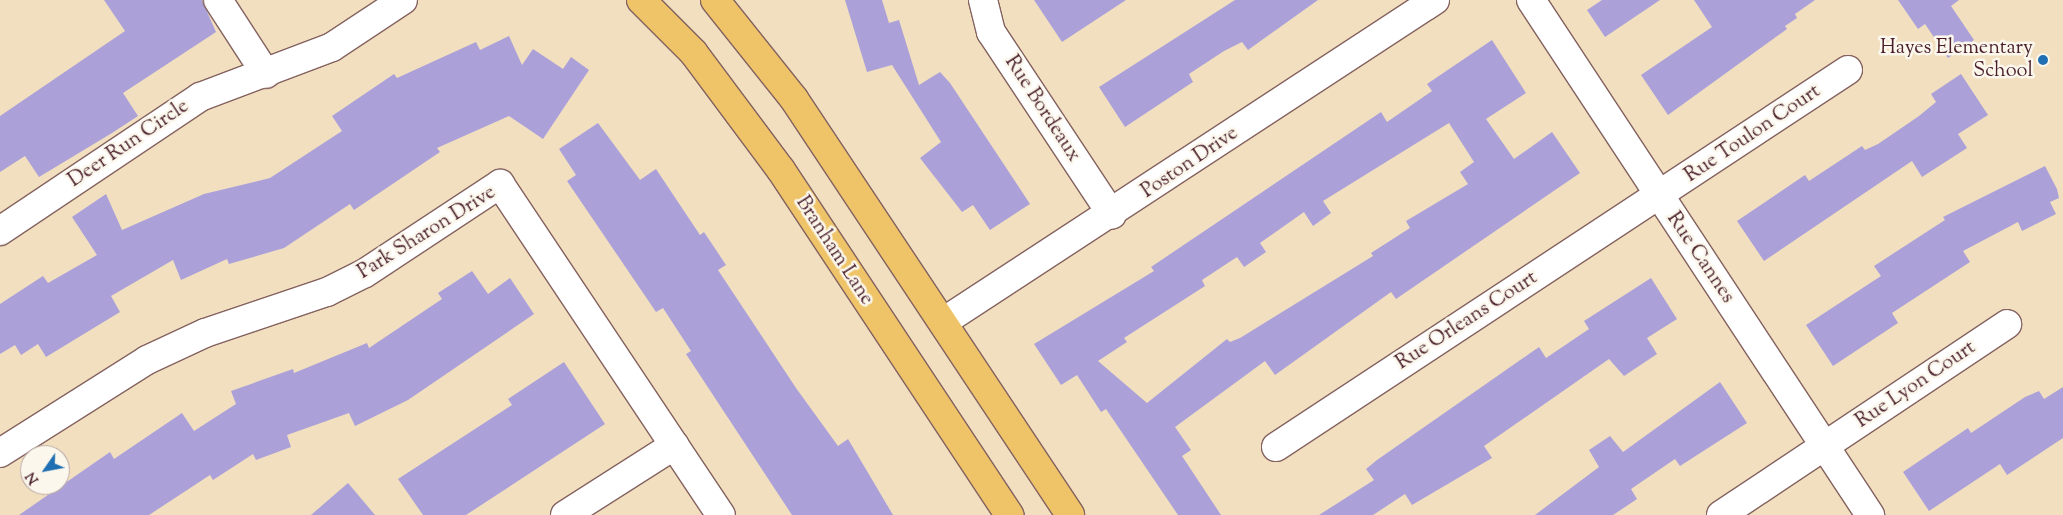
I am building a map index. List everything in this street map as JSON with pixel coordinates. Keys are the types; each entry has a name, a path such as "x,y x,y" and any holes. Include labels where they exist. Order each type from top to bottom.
{"main road":[{"name":"Branham Lane","path":"641,0 693,52 781,170 1009,515"},
{"path":"715,0 794,99 1070,515"}],"street":[{"path":"218,0 266,74"},
{"name":"Deer Run Circle","path":"0,230 200,97 266,74 332,47 403,0"},
{"name":"Rue Bordeaux","path":"983,0 991,32 1112,214"},
{"name":"Poston Drive","path":"943,322 1112,214 1435,0"},
{"name":"Rue Cannes","path":"1531,0 1658,196 1870,515"},
{"name":"Rue Toulon Court","path":"1658,196 1848,70"},
{"name":"Park Sharon Drive","path":"0,453 147,360 205,333 327,292 365,273 500,184 721,515"},
{"name":"Rue Orleans Court","path":"1276,447 1658,196"},
{"name":"Rue Lyon Court","path":"1721,515 2008,324"},
{"path":"565,515 675,445"}],"building":[{"path":"104,0 202,0 216,32 123,93 138,116 112,133 39,177 25,156 0,172 0,116 125,31"},
{"path":"845,0 882,0 889,23 899,20 919,85 940,72 950,83 1030,204 990,230 973,205 962,212 920,158 941,142 892,65 867,72"},
{"path":"1034,0 1126,0 1062,42"},
{"path":"1235,0 1318,0 1248,50 1242,42 1224,51 1189,74 1193,82 1125,127 1099,87"},
{"path":"1602,0 1660,0 1605,37 1587,10"},
{"path":"1694,0 1815,0 1795,14 1797,18 1785,26 1787,29 1668,115 1641,75 1712,27"},
{"path":"1898,0 1959,0 1951,6 1974,40 1948,58 1925,24 1918,29"},
{"path":"509,36 522,65 533,49 563,69 571,57 589,70 543,139 509,116 437,148 440,152 354,210 350,204 284,248 229,264 227,259 181,280 173,260 111,296 120,312 46,357 38,344 21,355 15,345 0,354 0,304 43,276 48,283 97,255 72,217 106,194 122,230 204,194 270,178 342,131 332,116 394,74 397,78 476,42 480,50"},
{"path":"1492,40 1526,93 1486,119 1514,159 1552,132 1580,173 1396,299 1391,292 1275,375 1265,361 1175,427 1191,450 1182,456 1221,515 1178,515 1106,409 1101,412 1077,375 1061,385 1034,344 1154,271 1151,267 1381,112 1387,122 1432,91 1427,84","holes":["1449,123 1474,162 1460,172 1468,184 1406,221 1410,228 1371,253 1373,256 1240,338 1230,342 1227,339 1147,403 1098,361 1127,342 1124,338 1205,286 1202,280 1237,257 1244,267 1266,252 1260,243 1304,212 1313,226 1331,213 1323,201"]},
{"path":"1961,74 1988,115 1958,134 1967,148 1922,177 1912,161 1764,261 1737,221 1805,175 1809,181 1862,146 1865,150 1878,144 1936,102 1931,94"},
{"path":"598,123 640,180 656,169 700,235 704,232 726,265 718,270 796,388 838,446 848,439 893,515 792,515 686,354 691,351 663,308 656,312 567,181 576,175 559,149"},
{"path":"2045,166 2057,189 2059,198 2050,202 2056,214 2022,231 2018,222 1963,251 1970,262 1892,313 1898,323 1833,366 1806,325 1881,276 1874,266 1945,220 1943,217"},
{"path":"472,271 488,294 510,278 534,314 408,400 355,426 349,413 287,435 291,447 256,460 253,454 213,480 210,475 149,515 19,515 48,495 70,495 70,480 110,452 114,459 182,413 194,431 236,404 231,391 293,369 294,373 367,343 369,348 442,299 438,293"},
{"path":"1651,278 1677,319 1647,338 1657,354 1624,376 1609,359 1484,446 1492,458 1412,505 1405,494 1373,515 1319,515 1374,480 1366,469 1377,460 1539,347 1546,358 1589,329 1584,321"},
{"path":"564,362 605,424 466,515 423,515 398,479 512,405 508,399"},
{"path":"1720,382 1747,423 1680,466 1675,459 1631,489 1637,499 1613,515 1535,515 1599,467 1589,450 1610,436 1623,452"},
{"path":"2063,387 2063,438 2007,475 2000,464 1929,511 1903,472 1968,428 1971,433 2025,397 2039,391 2044,399"},
{"path":"348,483 375,515 311,515"}],"place":[{"name":"Hayes Elementary School","path":"2043,60"}]}
